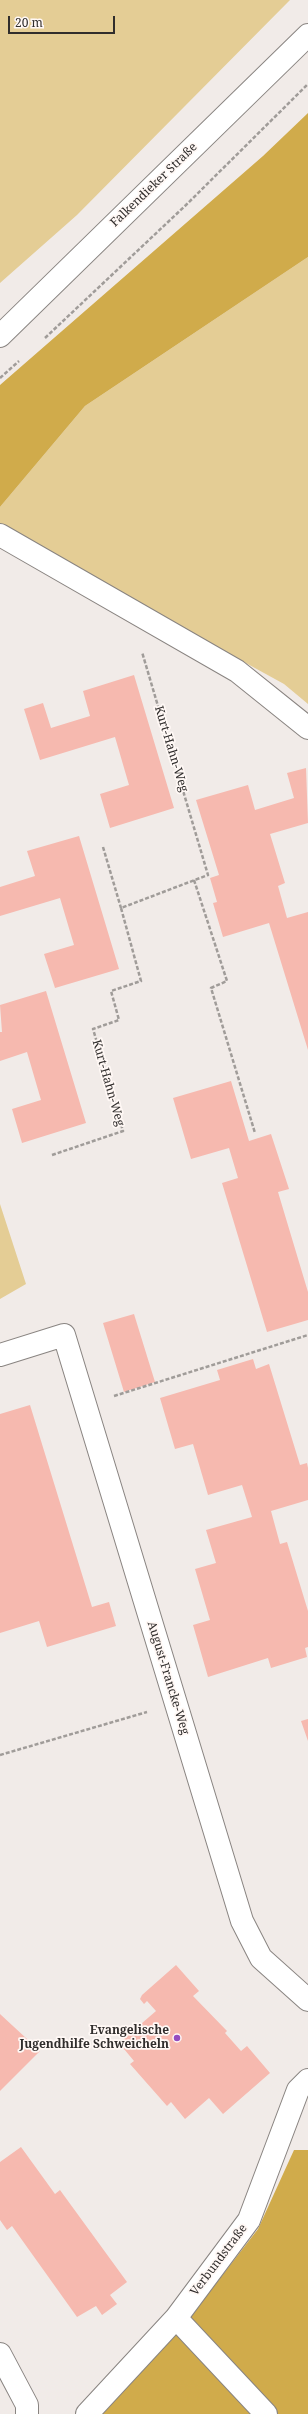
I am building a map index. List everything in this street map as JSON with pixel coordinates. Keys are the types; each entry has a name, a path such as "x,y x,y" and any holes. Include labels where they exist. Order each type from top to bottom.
{"street":[{"name":"Falkendieker Straße","path":"0,336 308,35"},
{"path":"0,535 236,671 308,728"},
{"name":"August-Francke-Weg","path":"0,1355 64,1335 242,1921 261,1958 308,2000"},
{"name":"Verbundstraße","path":"87,2414 176,2318 249,2220 298,2090 308,2080"},
{"path":"176,2318 266,2414"},
{"path":"0,2354 27,2405 27,2414"}],"path":[{"path":"43,340 186,205 308,84"},
{"path":"0,378 21,359"},
{"name":"Kurt-Hahn-Weg","path":"121,908 208,875 129,609"},
{"name":"Kurt-Hahn-Weg","path":"52,1155 123,1131 93,1029 119,1020 111,991 141,981 103,847"},
{"path":"194,880 227,981 211,988 255,1132"},
{"path":"86,1404 308,1335"},
{"path":"0,1755 176,1703"}],"shaded area":[{"path":"0,0 290,0 77,215 0,283"},
{"path":"308,113 308,257 85,406 0,507 0,385 263,156"},
{"path":"308,257 308,704 284,684 0,528 0,507 85,406"},
{"path":"0,1204 26,1284 0,1299"},
{"path":"294,2150 308,2150 308,2414 100,2414 197,2308 258,2229"}],"building":[{"path":"134,675 174,808 110,828 100,794 129,785 115,737 40,760 24,709 43,703 51,728 90,716 83,691"},
{"path":"306,768 308,823 270,834 285,883 278,886 287,918 308,912 308,1050 269,923 223,937 213,903 217,902 210,878 219,875 196,800 248,785 255,810 294,798 287,773"},
{"path":"79,836 119,969 55,988 44,954 74,945 60,898 0,916 0,887 35,876 27,851"},
{"path":"46,991 86,1123 22,1143 12,1109 41,1100 27,1052 0,1061 0,1032 2,1032 0,1005"},
{"path":"231,1081 249,1141 271,1134 289,1189 278,1192 308,1292 308,1320 267,1332 222,1183 238,1178 229,1148 191,1159 173,1098"},
{"path":"134,1314 155,1382 124,1392 103,1323"},
{"path":"253,1359 256,1369 269,1364 300,1465 307,1463 308,1468 308,1500 271,1511 280,1544 287,1542 308,1611 308,1647 305,1648 307,1657 271,1668 268,1658 208,1677 193,1625 210,1620 195,1569 216,1563 206,1530 252,1517 242,1485 208,1495 193,1444 175,1449 160,1398 220,1380 217,1370"},
{"path":"30,1405 92,1607 109,1602 116,1626 47,1647 39,1621 0,1633 0,1414"},
{"path":"308,1719 308,1741 301,1721"},
{"name":"Evangelische Jugendhilfe Schweicheln","path":"176,1965 199,1991 193,1996 227,2031 225,2033 241,2051 247,2046 270,2073 223,2114 209,2098 185,2119 171,2102 167,2106 130,2064 134,2061 119,2043 156,2011 147,2001 144,2004 140,1999 142,1995"},
{"path":"0,2014 40,2051 0,2091"},
{"path":"21,2147 55,2194 60,2190 127,2282 110,2295 117,2304 102,2315 96,2306 77,2317 12,2226 7,2230 0,2220 0,2162"}],"place":[{"name":"Evangelische Jugendhilfe Schweicheln","path":"177,2038"}]}
